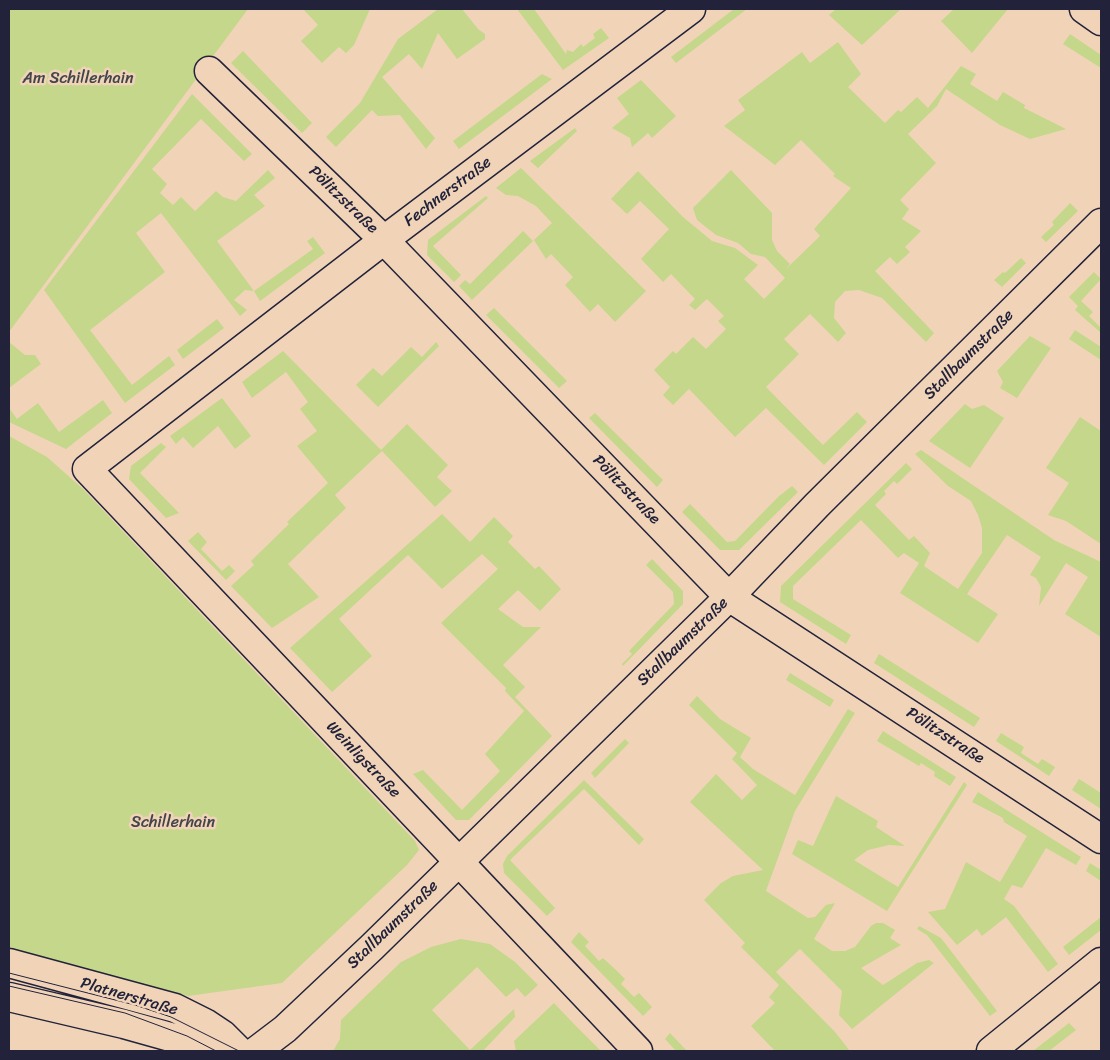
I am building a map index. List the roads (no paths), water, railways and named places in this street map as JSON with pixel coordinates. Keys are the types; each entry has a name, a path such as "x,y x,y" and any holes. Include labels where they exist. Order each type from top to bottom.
{"street":[{"name":"Fechnerstraße","path":"87,469 384,240 691,9"},
{"path":"1084,9 1101,20"},
{"name":"Pölitzstraße","path":"209,71 384,240 729,597 1101,838"},
{"name":"Stallbaumstraße","path":"256,1051 285,1029 729,597 818,505 1101,223"},
{"name":"Weinligstraße","path":"87,469 638,1051"},
{"path":"991,1051 1101,962"},
{"name":"Platnerstraße","path":"9,963 175,1008 205,1023 223,1035 239,1051"},
{"name":"Platnerstraße","path":"9,997 124,1024 220,1051"}],"tram line":[{"path":"9,973 135,1005 171,1017 239,1051"},
{"path":"9,986 125,1013 187,1036 216,1051"}],"park label":[{"name":"Am Schillerhain","path":"78,79"},
{"name":"Schillerhain","path":"173,823"}]}
